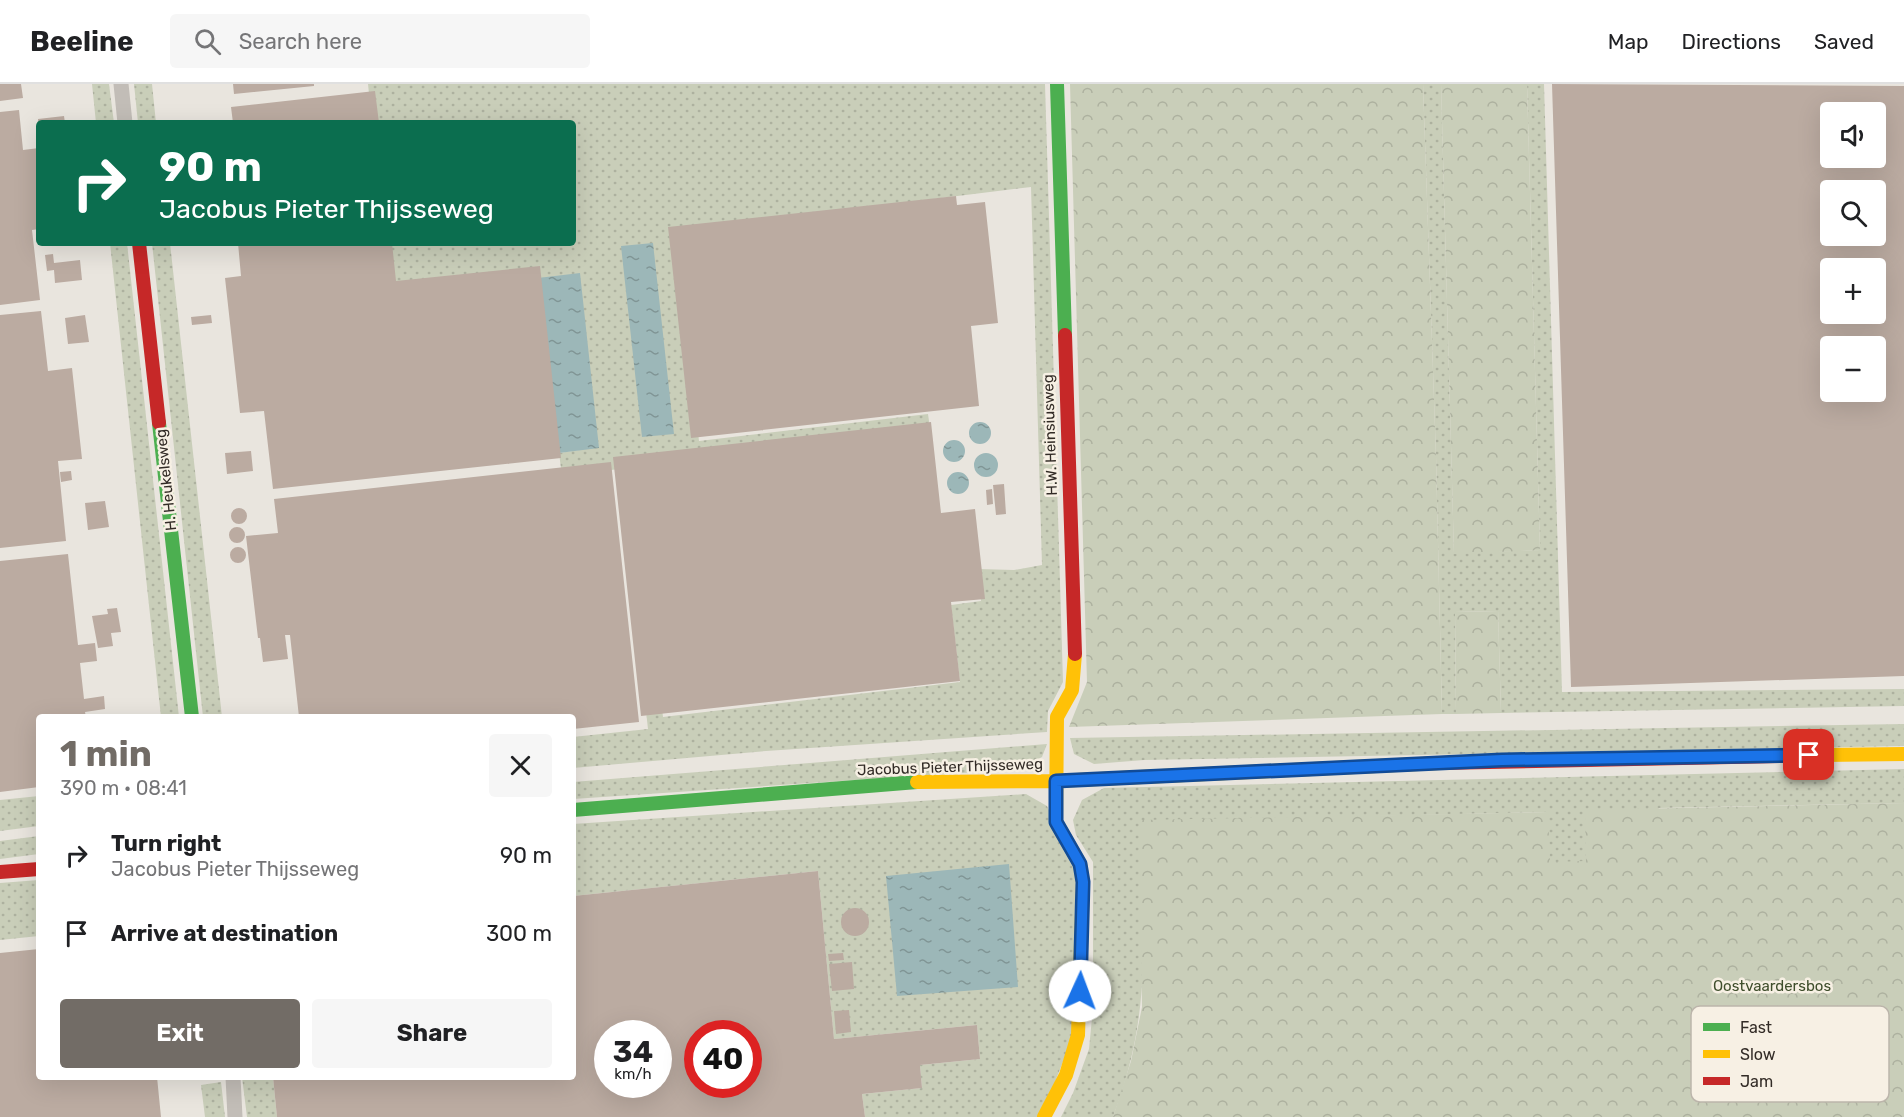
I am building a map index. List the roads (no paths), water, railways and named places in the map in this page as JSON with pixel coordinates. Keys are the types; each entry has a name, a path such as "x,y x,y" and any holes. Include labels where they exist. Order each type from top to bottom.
{"street":[{"path":"121,84 125,120"},
{"name":"H.W. Heinsiusweg","path":"1044,1117 1066,1075 1078,1035 1083,882 1080,864 1056,822 1057,717 1072,690 1075,666 1057,84"},
{"name":"H. Heukelsweg","path":"139,246 192,714"},
{"name":"Jacobus Pieter Thijsseweg","path":"576,810 671,800 918,782 1056,781 1502,760 1904,754"},
{"path":"0,872 36,868"},
{"path":"232,1080 236,1117"}],"water":[{"path":"653,243 674,434 642,437 621,246"},
{"path":"580,273 599,448 559,453 538,278"},
{"path":"976,422 984,422 991,429 991,437 984,444 976,444 969,437 969,429"},
{"path":"950,440 958,440 965,447 965,455 958,462 950,462 943,455 943,447"},
{"path":"986,453 994,457 998,465 994,473 986,477 978,473 974,465 978,457"},
{"path":"954,472 962,472 969,479 969,487 962,494 954,494 947,487 947,479"},
{"path":"1009,864 1018,987 897,996 886,876"}],"park label":[{"name":"Oostvaardersbos","path":"1772,986"}]}
